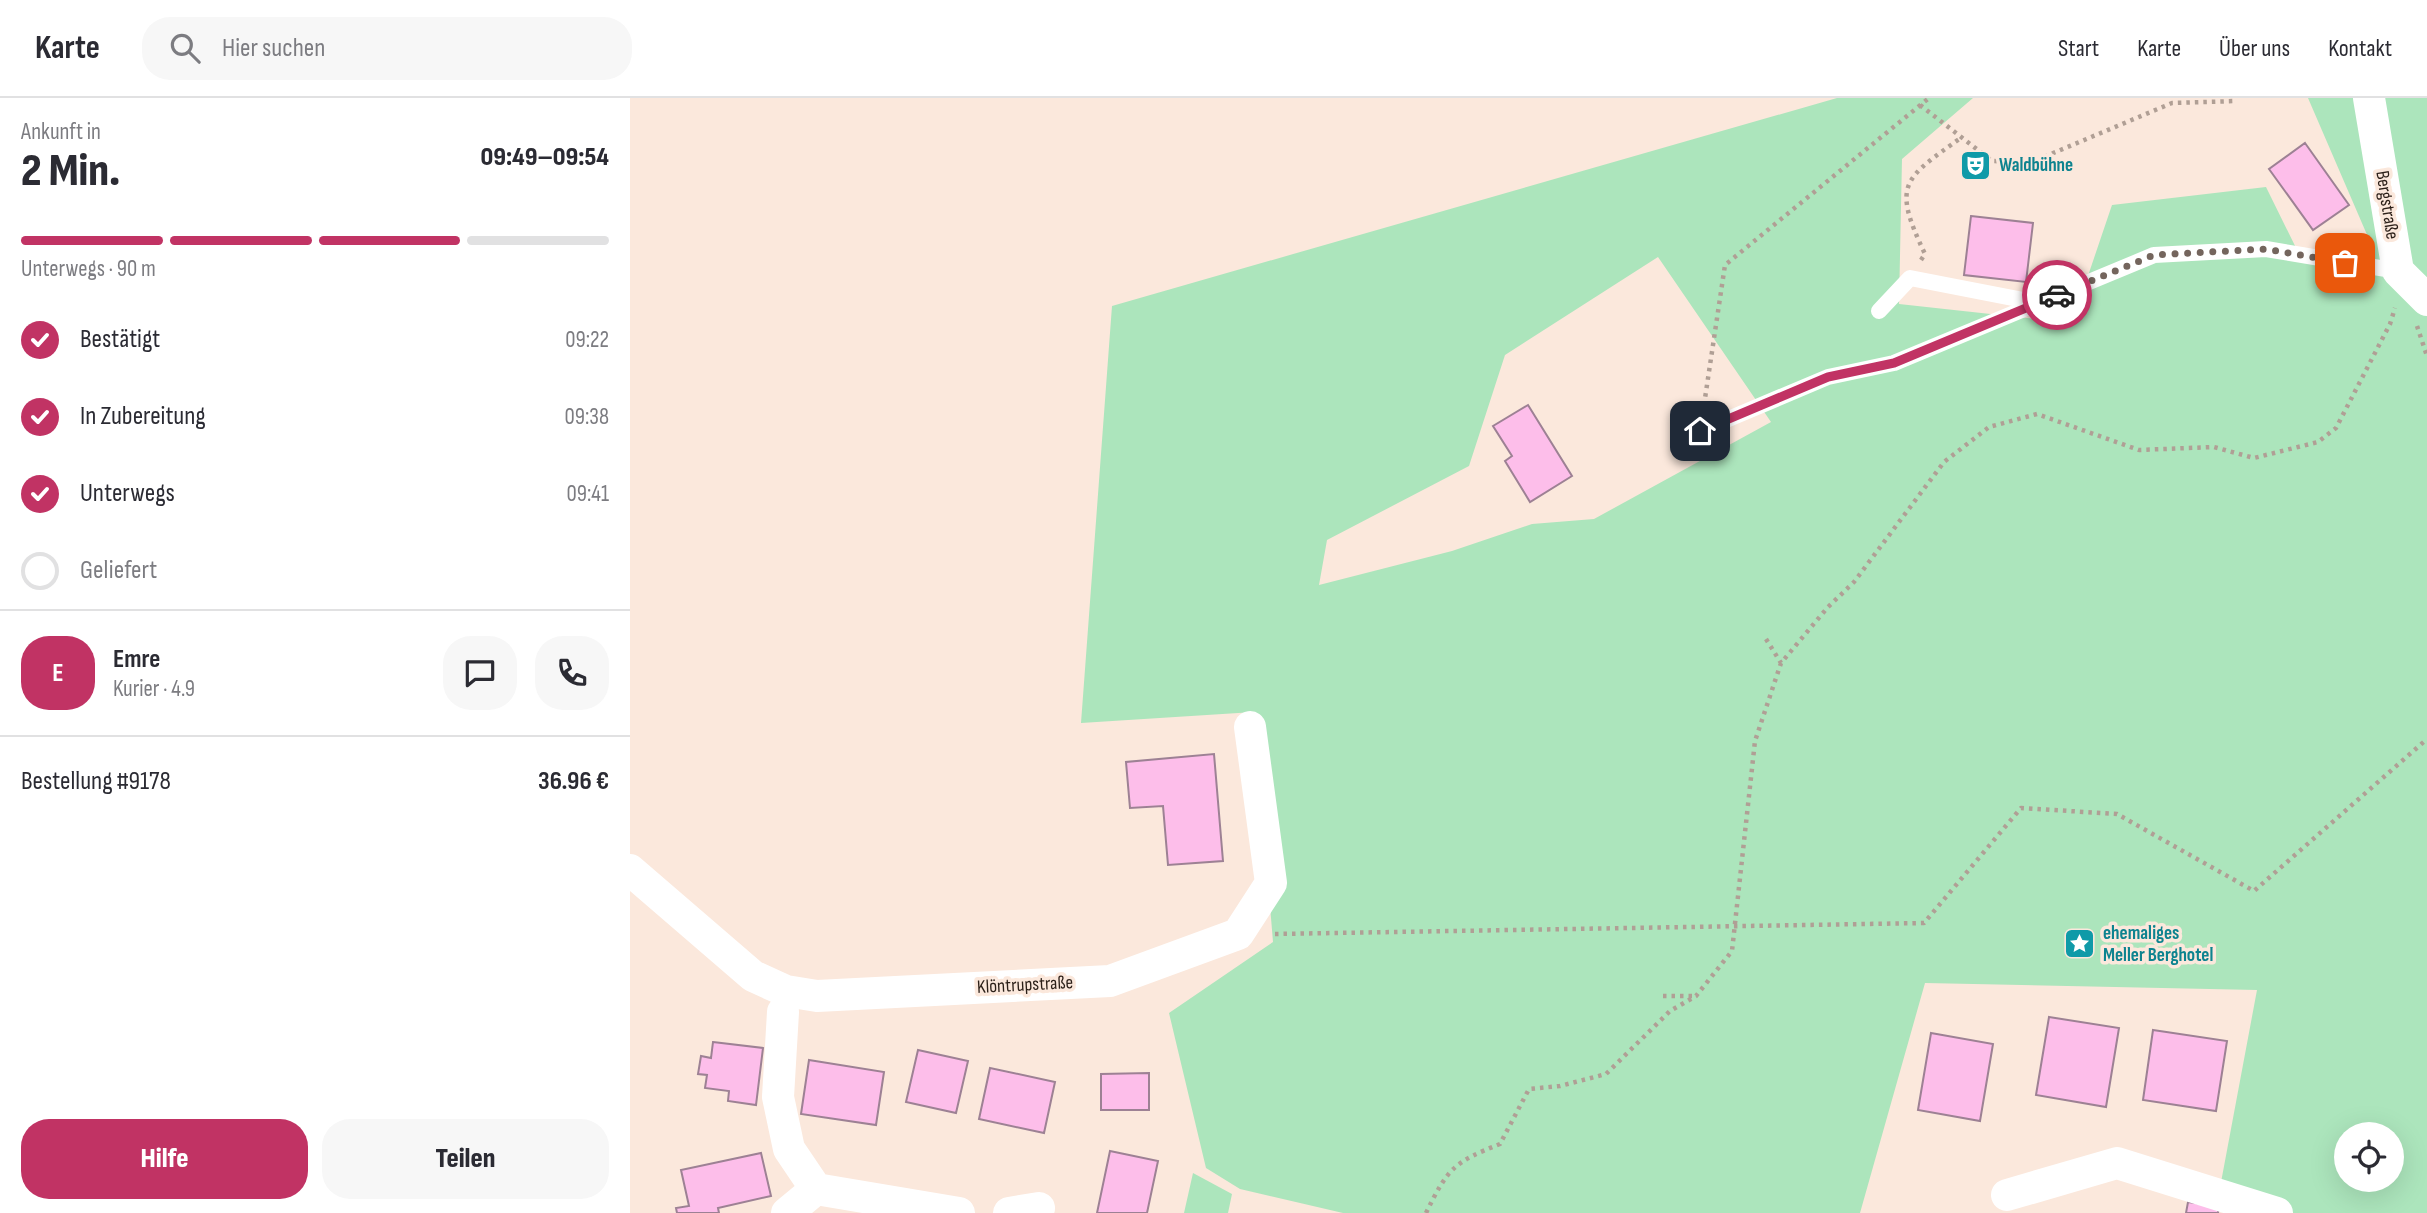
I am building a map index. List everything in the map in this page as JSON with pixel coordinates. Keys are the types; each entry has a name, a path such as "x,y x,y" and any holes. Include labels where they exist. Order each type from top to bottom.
{"street":[{"name":"Bergstraße","path":"2369,98 2398,271"},
{"path":"2398,271 2414,302"},
{"path":"1238,934 1271,883 1250,727"},
{"name":"Klöntrupstraße","path":"630,870 752,976 786,991 817,996 1110,981 1238,934"},
{"path":"783,1012 778,1097 789,1149 816,1189 959,1213"},
{"path":"2007,1195 2117,1163 2277,1213"},
{"path":"787,1213 816,1189"}],"lane":[{"path":"1700,431 1828,377 1894,363 2154,255 2266,249 2398,271"},
{"path":"1880,311 1910,278 2038,303"}],"path":[{"path":"1700,431 1725,265 1929,98"},
{"path":"1920,105 1992,160 2032,162 2172,103 2236,101"},
{"path":"1910,278 1925,254 1910,222 1906,195 1915,171 1962,137"},
{"path":"1426,1213 1444,1176 1466,1157 1500,1144 1529,1089 1560,1086 1606,1074 1670,1011 1696,996 1732,951 1755,741 1781,663 1828,607 1854,582 1944,462 1989,427 2037,414 2139,450 2214,447 2253,458 2318,442 2336,428 2390,324 2395,307 2414,302"},
{"path":"1766,639 1781,663"},
{"path":"1238,934 1924,923 2021,808 2117,814 2253,891 2427,739"},
{"path":"1663,996 1696,996"}],"green space":[{"path":"1837,98 1973,98 1902,159 1899,304 2072,323 2112,205 2266,187 2301,258 2371,244 2308,98 2427,98 2427,1213 2277,1213 2219,1193 2257,990 1925,983 1860,1213 1343,1213 1240,1189 1206,1168 1169,1013 1273,942 1254,712 1081,723 1112,306","holes":["1658,257 1771,422 1594,519 1532,524 1452,551 1319,585 1327,540 1469,466 1505,355"]},
{"path":"1193,1173 1232,1194 1228,1213 1184,1213"}],"building":[{"path":"2305,143 2349,205 2313,230 2269,169"},
{"path":"1971,216 2033,223 2026,282 1964,275"},
{"path":"1528,405 1572,476 1530,502 1505,461 1512,456 1493,426"},
{"path":"1214,754 1223,861 1168,865 1163,806 1130,808 1126,762"},
{"path":"2049,1017 2119,1028 2106,1107 2036,1095"},
{"path":"2153,1030 2227,1041 2216,1111 2143,1100"},
{"path":"1931,1033 1993,1044 1980,1121 1918,1110"},
{"path":"713,1042 763,1048 756,1105 728,1101 729,1091 705,1088 707,1075 698,1074 701,1056 711,1058"},
{"path":"918,1050 968,1061 956,1113 906,1102"},
{"path":"809,1060 884,1072 876,1125 801,1114"},
{"path":"990,1068 1055,1082 1044,1133 979,1119"},
{"path":"1149,1073 1149,1110 1101,1110 1101,1074"},
{"path":"1110,1151 1158,1161 1147,1213 1097,1213"},
{"path":"761,1153 771,1196 718,1208 719,1213 677,1213 676,1208 689,1206 681,1170"},
{"path":"2188,1202 2219,1206 2218,1213 2186,1213"}],"way so far":[{"path":"2057,295 2154,255 2266,249 2345,263"}],"place":[{"name":"Waldbühne","path":"1976,165"},
{"name":"ehemaliges Meller Berghotel","path":"2080,944"}],"route":[{"path":"1700,431 1828,377 1894,363 2057,295"}]}
